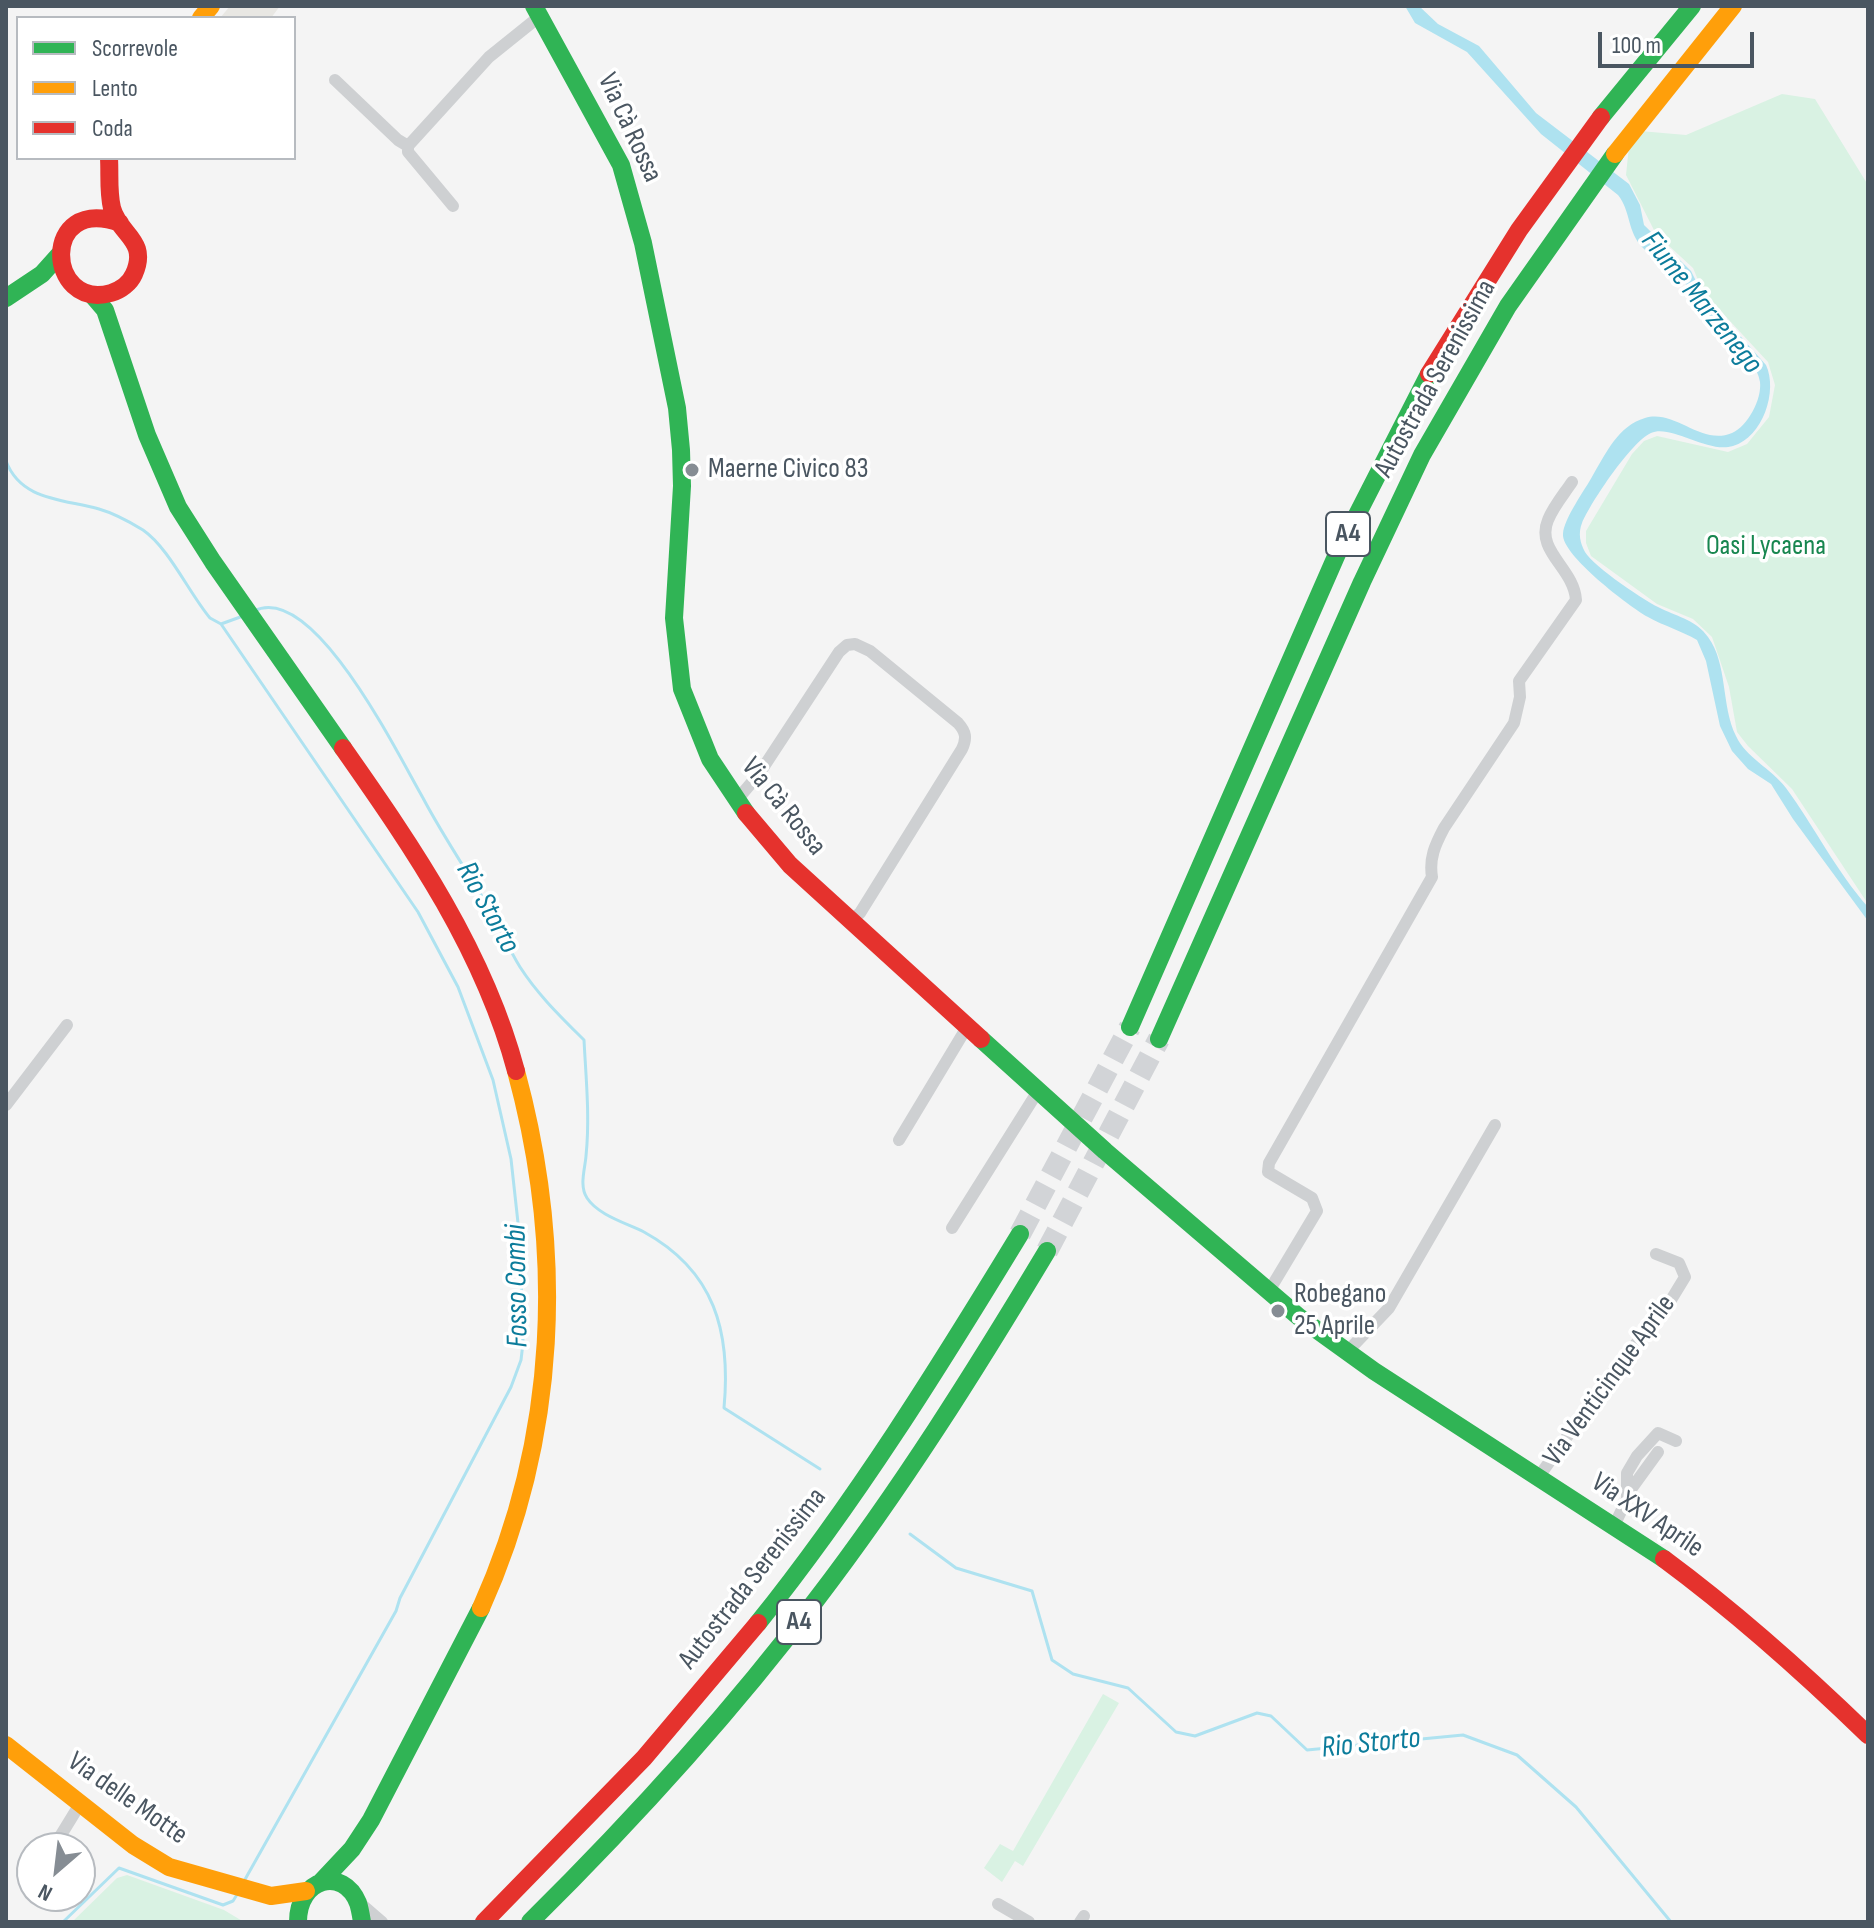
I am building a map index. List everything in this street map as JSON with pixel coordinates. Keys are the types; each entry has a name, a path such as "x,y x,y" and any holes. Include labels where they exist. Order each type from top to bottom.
{"main road":[{"name":"Autostrada Serenissima","path":"1130,1027 1331,569 1375,476 1458,325 1506,248 1559,173 1692,6"},
{"name":"Autostrada Serenissima","path":"1159,1039 1404,490 1487,340 1585,190 1733,6"},
{"name":"Via Cà Rossa","path":"537,11 621,165 643,243 677,408 681,450 682,486 674,618 682,689 710,759 736,801 790,865 850,921 1153,1193 1269,1291 1374,1371"},
{"path":"6,298 54,263 66,234 85,220 98,197 108,160"},
{"path":"109,160 110,200 114,215 133,236 138,253 136,271 125,286 119,311 122,355"},
{"path":"85,220 103,217 120,223"},
{"path":"59,255 64,276 81,292 93,296 110,294 125,286"},
{"path":"25,287 61,281 71,284"},
{"path":"93,296 105,310 135,402 178,506 223,577 430,877 476,961 503,1024 532,1125 546,1214 550,1284 541,1403 516,1519 482,1609 459,1658 356,1845 350,1872 359,1906"},
{"name":"Autostrada Serenissima","path":"484,1922 668,1732 777,1597 862,1483 917,1402 1020,1234"},
{"name":"A4","path":"530,1922 637,1812 780,1648 942,1423 1047,1251"},
{"name":"Via XXV Aprile","path":"1374,1371 1653,1551 1727,1606 1868,1735"},
{"name":"Via delle Motte","path":"6,1745 133,1845 169,1867 271,1896"},
{"path":"297,1919 297,1905 356,1845"},
{"path":"271,1896 339,1882 359,1906"},
{"path":"271,1896 297,1919"}],"street":[{"path":"453,206 408,152 408,146 489,57 537,11"},
{"path":"335,80 408,146"},
{"path":"1269,1291 1317,1211 1312,1198 1268,1172 1269,1163 1432,877 1434,847 1439,837 1514,723 1520,697 1519,681 1576,600 1570,576 1547,548 1545,534 1547,521 1572,482"},
{"path":"736,801 759,774 839,652 847,645 855,644 870,651 958,723 964,730 966,740 962,749 860,913 850,921"},
{"path":"6,1105 67,1025"},
{"path":"899,1140 967,1027"},
{"path":"952,1228 1038,1091"},
{"path":"1347,1352 1389,1308 1495,1125"},
{"name":"Via Venticinque Aprile","path":"1538,1478 1685,1277 1679,1263 1656,1254"},
{"path":"1629,1492 1625,1485 1627,1473 1637,1456 1658,1433 1676,1441"},
{"path":"1614,1526 1629,1492 1658,1452"},
{"path":"63,1832 80,1804"},
{"path":"998,1904 1029,1922"},
{"path":"359,1906 382,1922"}],"shaded area":[{"path":"230,6 280,6 272,16 222,16"}],"green space":[{"name":"Oasi Lycaena","path":"1782,94 1815,99 1868,185 1868,904 1792,789 1737,732 1729,687 1712,637 1693,619 1657,604 1591,556 1586,543 1586,531 1632,454 1644,441 1657,436 1728,452 1747,444 1769,417 1775,385 1768,362 1703,292 1693,268 1656,234 1626,175 1629,146 1640,131 1686,135"},
{"path":"1103,1694 1119,1703 1023,1866 1015,1861 1002,1882 984,1868 1000,1844 1013,1851"},
{"path":"127,1875 224,1910 244,1922 72,1922 82,1912 96,1912 96,1899 117,1878"}],"water":[{"name":"Fiume Marzenego","path":"1405,6 1419,6 1438,24 1479,46 1536,113 1629,184 1640,205 1644,225 1691,271 1702,293 1766,365 1769,400 1760,423 1744,441 1723,447 1669,432 1651,433 1633,448 1594,501 1582,523 1580,538 1585,552 1609,575 1654,605 1693,623 1708,637 1719,660 1731,724 1740,744 1786,788 1868,907 1868,921 1771,784 1748,769 1732,751 1720,726 1706,661 1697,640 1648,617 1613,592 1584,567 1565,543 1563,534 1571,512 1603,458 1627,427 1645,418 1656,417 1667,418 1710,435 1732,433 1748,418 1756,404 1760,389 1757,372 1751,361 1695,303 1678,271 1647,252 1638,242 1618,195 1541,134 1467,52 1415,23"}],"waterway":[{"name":"Rio Storto","path":"6,461 13,474 33,491 104,511 143,530 161,548 210,618 221,624 243,616"},
{"name":"Rio Storto","path":"254,611 278,609 302,622 328,646 375,713 520,967 542,996 584,1040 588,1112 585,1193 592,1204 605,1214 644,1232 668,1248 687,1265 702,1285 720,1329 724,1354 724,1408 820,1469"},
{"name":"Fosso Combi","path":"221,624 418,912 458,987 493,1080 511,1159 520,1241 523,1343 521,1360 511,1387 396,1611 243,1883"},
{"name":"Rio Storto","path":"910,1534 956,1568 1032,1591 1052,1660 1073,1674 1128,1688 1176,1732 1195,1736 1257,1713 1271,1716 1307,1750 1463,1735 1517,1755 1576,1807 1671,1922"},
{"name":"Fosso Combi","path":"63,1922 119,1868 223,1905 233,1901 238,1893"}],"tunnel":[{"path":"1020,1234 1130,1027"},
{"path":"1047,1251 1159,1039"}],"traffic: fast":[{"path":"534,6 621,165 643,243 677,408 681,450 682,486 674,618 682,689 710,759 746,813"},
{"path":"1601,117 1692,6"},
{"path":"1159,1039 1362,582 1422,455 1508,306 1615,154"},
{"path":"6,298 42,274 59,255"},
{"path":"93,296 105,310 147,435 178,507 343,748"},
{"path":"1130,1027 1337,554 1429,374"},
{"path":"981,1039 1105,1151 1299,1317 1374,1371 1664,1559"},
{"path":"758,1623 863,1481 1020,1234"},
{"path":"530,1922 679,1766 749,1685 816,1600 878,1516 936,1429 1047,1251"},
{"path":"321,1882 352,1849 371,1820 481,1608"},
{"path":"298,1922 305,1895 322,1882 332,1881 351,1891 358,1903 362,1922"}],"traffic: slow":[{"path":"203,16 211,6"},
{"path":"1615,154 1733,6"},
{"path":"481,1608 507,1543 526,1477 539,1410 546,1343 547,1275 542,1207 532,1139 516,1071"},
{"path":"6,1745 133,1845 169,1867 271,1896 306,1891"}],"traffic: jam":[{"path":"1429,374 1519,230 1601,117"},
{"path":"109,160 112,208 119,223"},
{"path":"94,218 119,223 138,253 138,263 130,280 111,293 89,294 74,286 64,271 61,254 65,237 76,224 94,218"},
{"path":"343,748 421,863 466,943 502,1027 516,1071"},
{"path":"746,813 790,865 981,1039"},
{"path":"1664,1559 1718,1600 1868,1735"},
{"path":"484,1922 644,1758 758,1623"}],"place":[{"name":"Maerne Civico 83","path":"692,470"},
{"name":"Robegano 25 Aprile","path":"1278,1311"}]}
